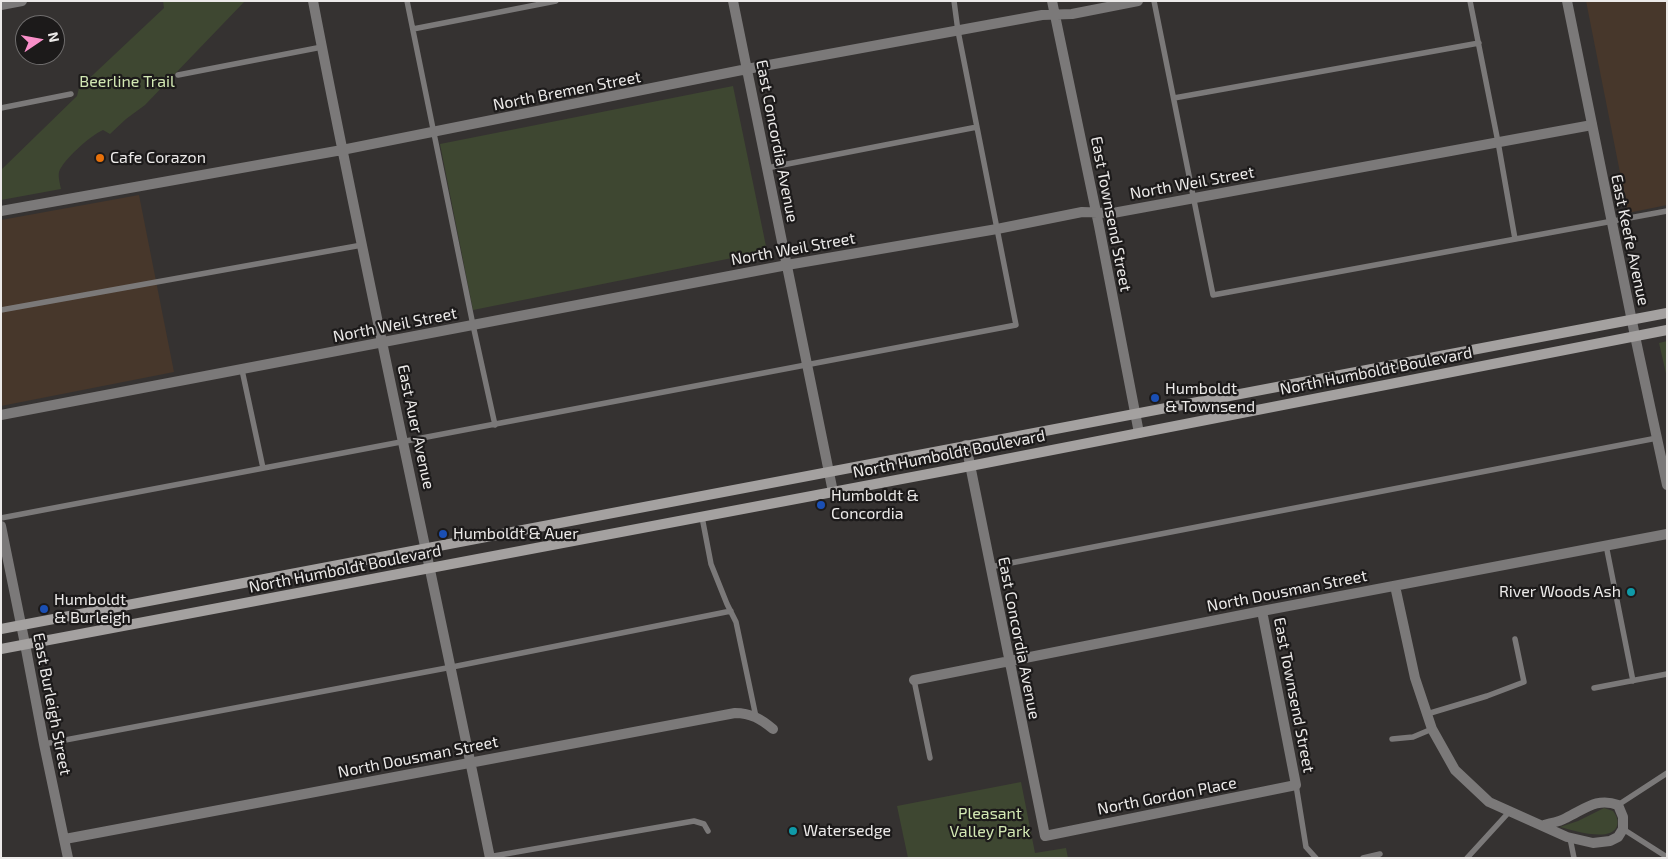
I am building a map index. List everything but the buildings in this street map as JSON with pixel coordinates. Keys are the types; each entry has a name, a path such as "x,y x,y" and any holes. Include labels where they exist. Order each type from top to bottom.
{"main road":[{"name":"North Humboldt Boulevard","path":"1,629 1667,312"},
{"name":"North Humboldt Boulevard","path":"1,649 970,466 1667,330"}],"street":[{"path":"1,5 22,1"},
{"name":"East Auer Avenue","path":"313,1 382,342 452,667 489,857"},
{"name":"East Concordia Avenue","path":"733,1 833,492"},
{"name":"East Townsend Street","path":"1052,1 1139,433"},
{"name":"North Bremen Street","path":"1,211 434,133 747,69 1042,14 1072,14 1138,1"},
{"name":"East Keefe Avenue","path":"1567,1 1631,319 1667,485"},
{"name":"North Weil Street","path":"1,415 787,265 997,229 1082,212 1112,213 1592,125"},
{"name":"East Concordia Avenue","path":"966,445 1045,836"},
{"name":"East Burleigh Street","path":"1,526 68,858"},
{"name":"North Dousman Street","path":"914,680 1667,534"},
{"path":"1395,586 1415,678 1432,729 1455,770 1489,802 1570,838 1593,843 1610,841 1618,837 1624,829 1623,817 1618,805 1608,802 1598,802 1564,819 1544,826"},
{"name":"East Townsend Street","path":"1262,611 1296,785"},
{"name":"North Dousman Street","path":"65,839 735,713 756,717 773,729"},
{"name":"North Gordon Place","path":"1045,836 1296,785"}],"lane":[{"path":"407,1 495,425"},
{"path":"413,29 556,1"},
{"path":"1,518 1016,325 958,31 954,1"},
{"path":"1154,1 1213,295 1667,211"},
{"path":"1470,1 1515,239"},
{"path":"1174,98 1479,43"},
{"path":"178,74 322,47"},
{"path":"1,108 71,94"},
{"path":"767,168 977,127"},
{"path":"1,310 362,245"},
{"path":"242,370 263,468"},
{"path":"990,567 1657,438"},
{"path":"702,517 711,564 736,622 756,717"},
{"path":"1606,546 1633,681"},
{"path":"44,744 452,667 732,611"},
{"path":"1427,714 1487,696 1524,682 1515,639"},
{"path":"1594,688 1667,674"},
{"path":"914,680 930,758"},
{"path":"1392,739 1413,737 1432,729"},
{"path":"1618,805 1667,773"},
{"path":"1296,785 1306,847 1316,858"},
{"path":"1467,858 1510,811"},
{"path":"489,857 694,821 704,824 708,830"},
{"path":"1624,829 1667,856"},
{"path":"1570,838 1574,858"},
{"path":"1363,858 1380,854"}],"shaded area":[{"path":"1586,1 1667,1 1667,205 1628,213"},
{"path":"139,195 174,372 1,406 1,220"}],"green space":[{"name":"Beerline Trail","path":"163,1 245,1 145,105 110,134 103,130 85,142 72,155 59,172 61,189 1,200 1,170 77,96 79,88 164,8"},
{"path":"733,86 767,251 473,310 440,144"},
{"path":"1667,341 1667,378 1659,343"},
{"name":"Pleasant Valley Park","path":"1021,782 1035,853 1066,848 1068,858 908,858 897,806"},
{"path":"1604,808 1613,811 1618,824 1613,831 1607,834 1591,834 1560,827 1578,821"}],"place":[{"name":"Cafe Corazon","path":"100,158"},
{"name":"Humboldt & Townsend","path":"1155,398"},
{"name":"Humboldt & Concordia","path":"821,505"},
{"name":"Humboldt & Auer","path":"443,534"},
{"name":"River Woods Ash","path":"1631,592"},
{"name":"Humboldt & Burleigh","path":"44,609"},
{"name":"Watersedge","path":"793,831"}]}
